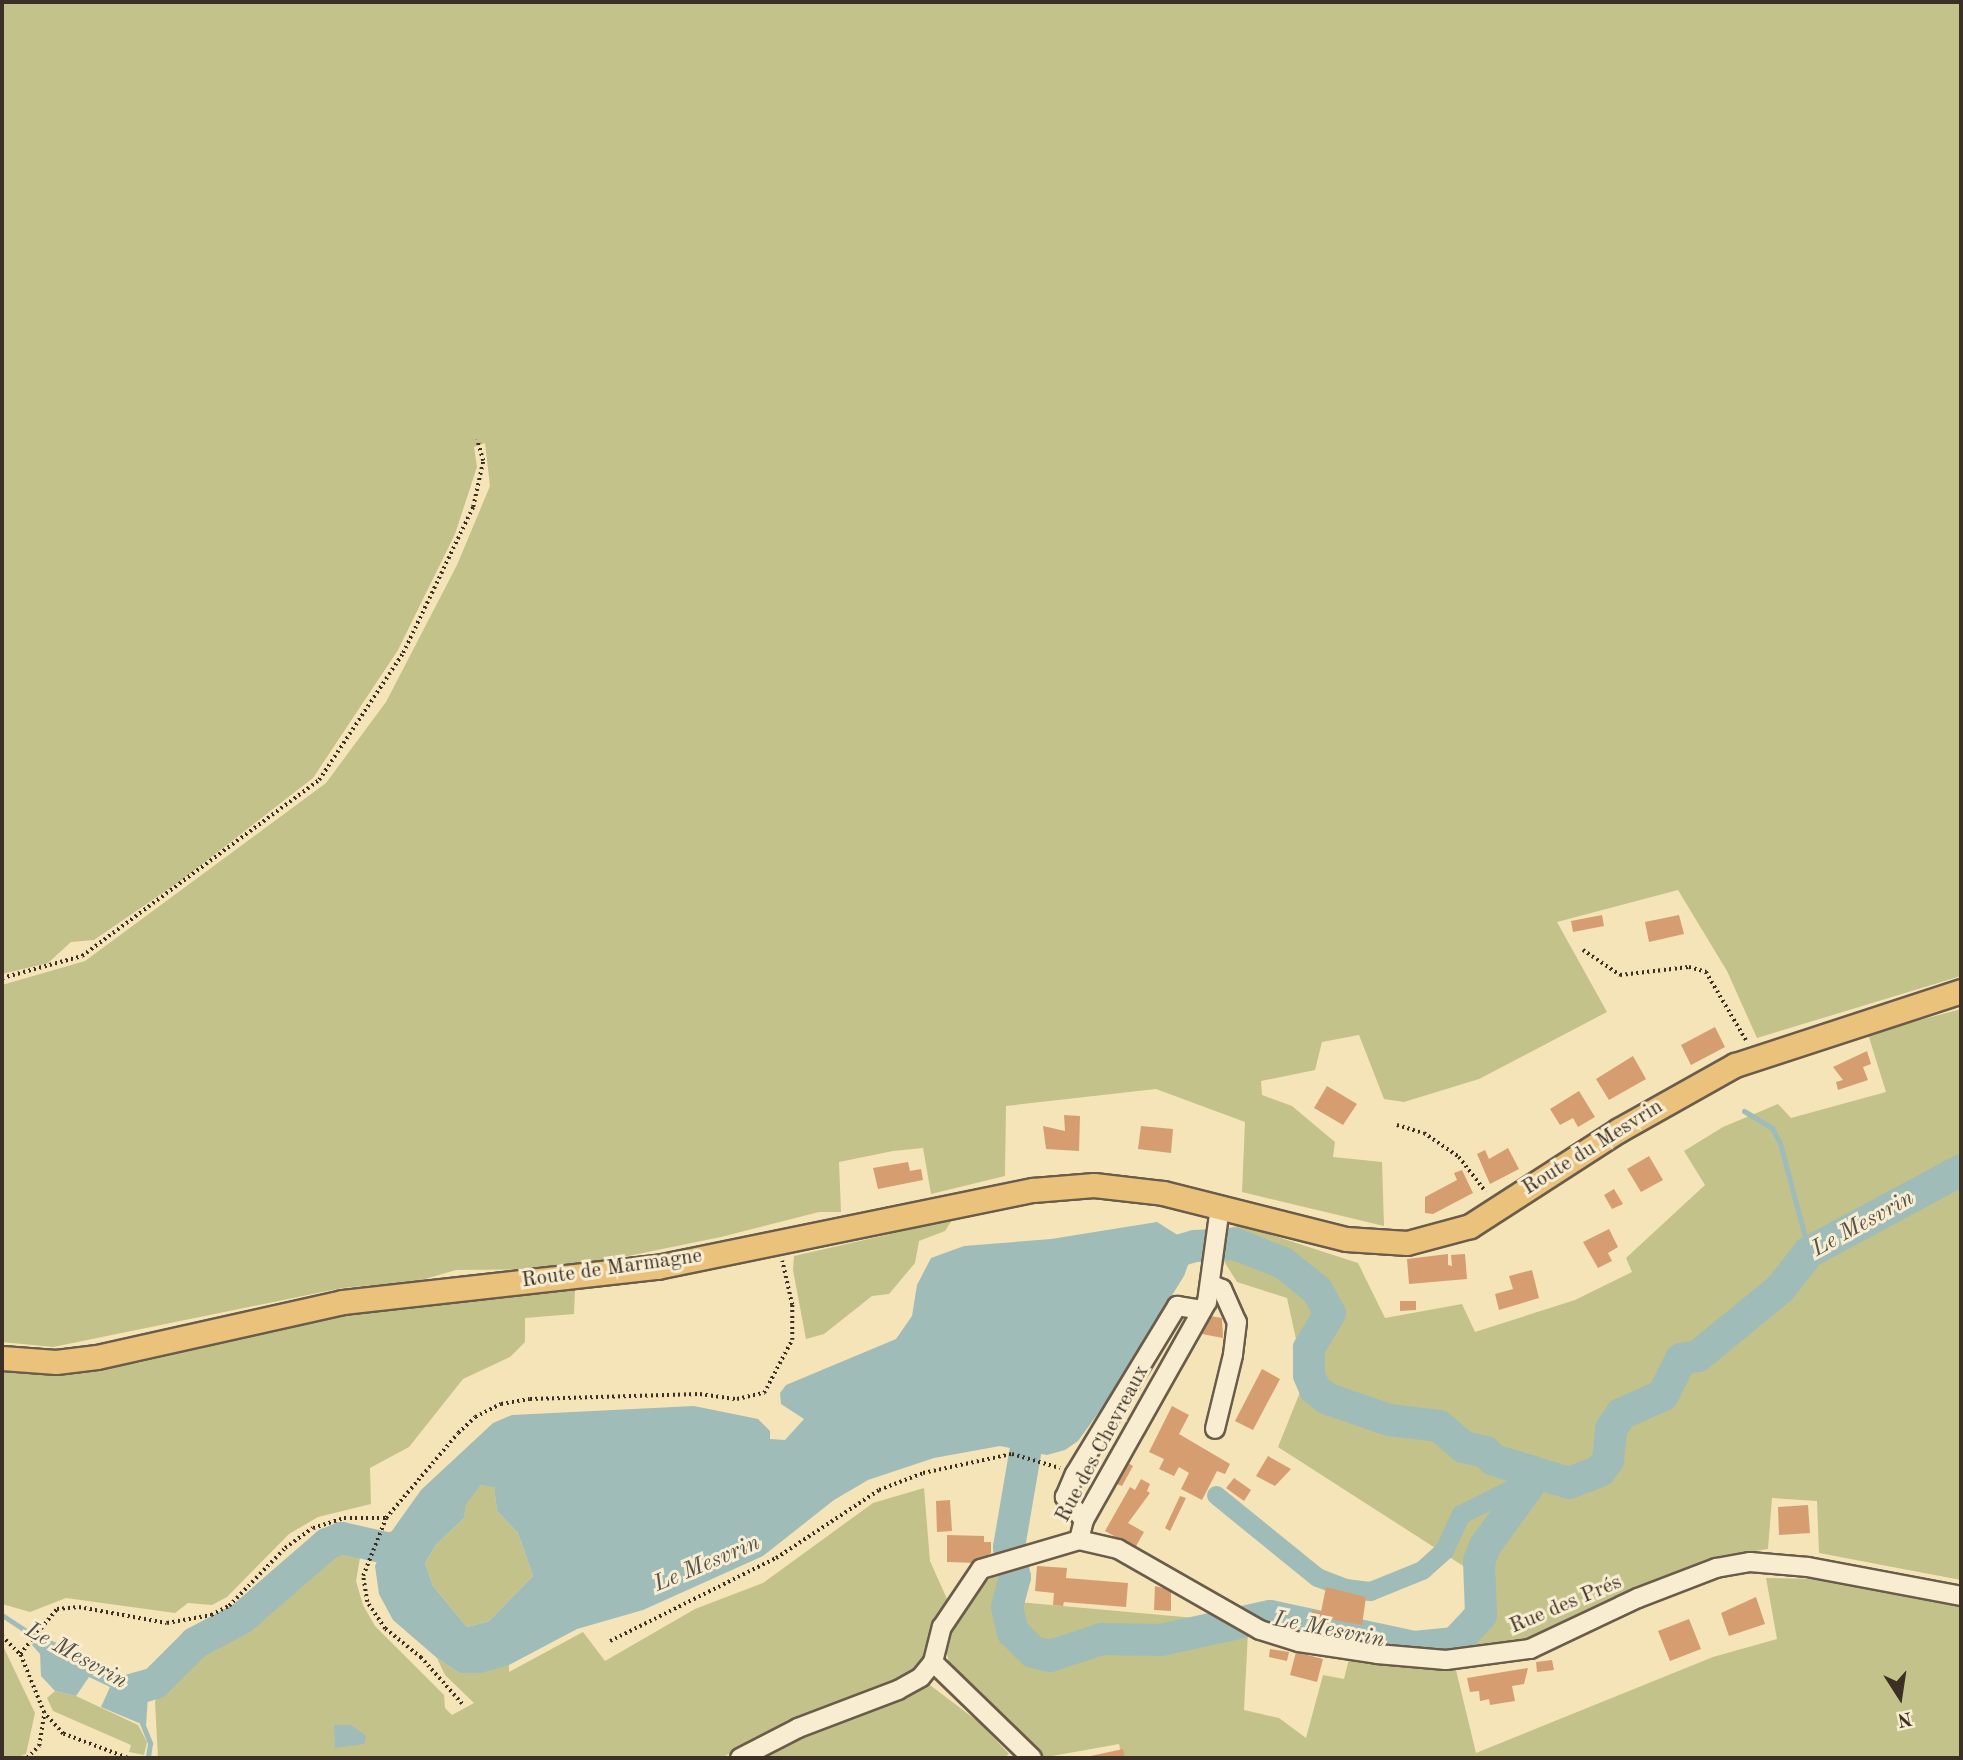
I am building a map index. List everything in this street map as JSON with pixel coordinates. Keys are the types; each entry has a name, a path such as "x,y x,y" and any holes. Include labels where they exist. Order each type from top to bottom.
{"main road":[{"name":"Route du Mesvrin","path":"1218,1218 1380,1244 1437,1237 1470,1226 1677,1095 1756,1056 1961,991"},
{"name":"Route de Marmagne","path":"2,1358 56,1362 97,1357 343,1302 657,1267 1033,1190 1094,1185 1163,1192 1218,1218"}],"street":[{"name":"Rue des Chevreaux","path":"933,1662 942,1626 964,1589 981,1569 998,1561 1079,1540 1084,1520 1202,1311 1210,1284 1218,1218"},
{"path":"1210,1284 1222,1289 1237,1322 1233,1355 1215,1429"},
{"path":"1084,1520 1065,1497 1075,1474 1177,1306 1202,1311"},
{"name":"Rue des Prés","path":"1079,1540 1118,1549 1260,1630 1377,1654 1490,1657 1530,1649 1716,1568 1769,1560 1961,1596"},
{"path":"740,1758 798,1728 898,1690 921,1677 933,1662 1032,1758"}],"path":[{"path":"2,978 82,956 319,780 403,653 473,507 483,461 477,440"},
{"path":"1583,950 1620,975 1689,967 1706,972 1756,1056"},
{"path":"1397,1125 1424,1133 1459,1157 1499,1207"},
{"path":"462,1704 421,1658 385,1629 367,1602 363,1576 386,1518 458,1433 475,1417 501,1404 530,1399 701,1394 737,1399 764,1393 792,1340 792,1305 777,1242"},
{"path":"610,1641 776,1558 879,1490 923,1473 1012,1454 1075,1474"},
{"path":"20,1654 40,1626 57,1609 79,1607 167,1623 211,1615 229,1606 285,1549 313,1528 344,1518 386,1518"},
{"path":"2,1636 20,1654 44,1713 63,1734 127,1758"},
{"path":"27,1758 38,1746 44,1713"}],"green space":[{"path":"2,2 1961,2 1961,976 1757,1038 1727,971 1678,890 1557,922 1607,1012 1479,1079 1404,1102 1384,1099 1359,1035 1322,1042 1315,1070 1261,1081 1262,1095 1292,1106 1335,1142 1333,1157 1382,1162 1384,1226 1242,1192 1245,1122 1156,1089 1006,1106 1005,1176 931,1194 923,1148 893,1151 839,1162 841,1212 819,1212 721,1237 564,1269 456,1270 418,1281 342,1288 53,1347 2,1342 2,985 85,961 326,783 386,702 457,565 490,486 485,443 474,447 477,467 455,534 398,650 313,778 183,879 94,940 71,942 48,963 2,974"},
{"path":"1961,1009 1961,1580 1819,1553 1817,1501 1772,1498 1768,1549 1722,1556 1523,1641 1488,1649 1444,1649 1479,1617 1468,1569 1278,1447 1305,1380 1287,1298 1237,1282 1222,1258 1229,1228 1241,1225 1358,1263 1385,1318 1462,1304 1475,1332 1575,1300 1632,1272 1626,1258 1705,1185 1684,1151 1723,1127 1778,1104 1791,1118 1886,1092 1868,1034","holes":["1863,1212 1881,1228 1829,1259 1798,1247"]},
{"path":"952,1220 945,1231 919,1241 915,1263 889,1294 872,1296 824,1334 806,1339 793,1270 794,1256"},
{"path":"575,1290 574,1314 525,1318 525,1342 510,1357 463,1379 409,1447 370,1468 371,1504 318,1517 289,1534 227,1597 212,1605 188,1603 175,1613 66,1598 30,1612 2,1604 2,1370 52,1373 138,1363 333,1317 424,1303"},
{"path":"481,1485 494,1486 497,1511 518,1533 533,1576 489,1621 467,1627 433,1586 425,1563 436,1545 464,1518 465,1504"},
{"path":"924,1488 930,1561 947,1599 926,1662 895,1685 793,1722 721,1758 158,1758 155,1702 174,1657 250,1617 319,1559 334,1533 354,1529 364,1534 356,1581 363,1605 375,1626 444,1695 445,1708 452,1715 474,1703 445,1675 437,1658 459,1673 509,1665 509,1672 583,1632 605,1661 695,1609 763,1583 873,1503"},
{"path":"1009,1564 1018,1602 1228,1621 1248,1632 1244,1710 1279,1718 1306,1738 1323,1675 1344,1679 1349,1659 1456,1670 1476,1753 1713,1657 1777,1639 1766,1578 1820,1579 1961,1605 1961,1758 1122,1758 1119,1744 1041,1758 950,1666 946,1650 946,1637 963,1599"},
{"path":"2,1644 35,1713 26,1754 15,1758 2,1758"},
{"path":"926,1682 980,1723 1009,1754 1003,1758 766,1758 808,1733"},
{"path":"55,1691 76,1696 138,1725 147,1742 144,1755 129,1752 131,1745 53,1711 47,1698"}],"water":[{"path":"1157,1222 1195,1246 1184,1276 1104,1405 1078,1441 1065,1450 1047,1455 1000,1446 934,1458 868,1480 834,1500 763,1556 643,1610 577,1629 509,1665 481,1673 459,1673 393,1620 379,1594 375,1566 389,1535 421,1490 493,1423 512,1415 694,1406 758,1419 770,1431 770,1439 785,1440 804,1419 781,1404 780,1393 786,1385 896,1339 912,1316 917,1285 931,1258 964,1246 1051,1239","holes":["481,1485 494,1487 497,1511 518,1533 533,1576 489,1621 467,1627 433,1586 425,1563 436,1545 464,1518 466,1504"]},
{"path":"40,1636 98,1660 124,1677 140,1681 148,1696 146,1726 101,1707 110,1687 89,1677 76,1696 55,1691 41,1676 40,1654 32,1645"},
{"path":"334,1725 351,1725 366,1736 364,1744 335,1748"}],"building":[{"path":"1602,915 1604,926 1573,932 1571,921"},
{"path":"1679,915 1684,934 1649,942 1645,922"},
{"path":"1715,1027 1725,1047 1691,1065 1681,1045"},
{"path":"1867,1051 1871,1064 1863,1067 1868,1080 1838,1090 1836,1082 1843,1080 1833,1067"},
{"path":"1633,1056 1646,1079 1609,1100 1596,1079"},
{"path":"1327,1086 1357,1104 1343,1125 1314,1108"},
{"path":"1579,1091 1595,1117 1578,1127 1573,1118 1560,1125 1550,1109"},
{"path":"1064,1115 1080,1116 1079,1151 1046,1149 1043,1126 1065,1131"},
{"path":"1141,1126 1173,1129 1171,1153 1138,1149"},
{"path":"1508,1148 1519,1169 1490,1184 1477,1154 1485,1150 1489,1159"},
{"path":"1649,1156 1663,1180 1641,1192 1627,1169"},
{"path":"908,1162 910,1171 921,1169 923,1180 878,1189 873,1168"},
{"path":"1462,1170 1473,1193 1433,1214 1425,1213 1425,1197 1457,1180 1454,1173"},
{"path":"1614,1189 1623,1204 1612,1209 1604,1195"},
{"path":"1609,1229 1618,1247 1608,1253 1612,1261 1598,1268 1583,1242"},
{"path":"1448,1254 1448,1265 1452,1266 1451,1255 1465,1254 1467,1279 1409,1284 1407,1259"},
{"path":"1532,1270 1539,1298 1499,1310 1495,1294 1513,1289 1509,1276"},
{"path":"1400,1301 1416,1301 1416,1310 1400,1311"},
{"path":"1210,1316 1222,1318 1223,1338 1202,1334"},
{"path":"1262,1369 1280,1379 1253,1430 1235,1421"},
{"path":"1172,1406 1189,1415 1179,1434 1230,1464 1225,1474 1217,1471 1202,1500 1181,1489 1189,1473 1179,1467 1174,1476 1159,1469 1164,1459 1149,1452"},
{"path":"1268,1456 1291,1469 1275,1486 1256,1476"},
{"path":"1128,1463 1133,1466 1122,1486 1117,1484"},
{"path":"1234,1478 1251,1490 1244,1501 1226,1488"},
{"path":"1141,1479 1150,1484 1147,1491 1150,1493 1128,1523 1144,1532 1135,1548 1105,1531 1130,1487 1135,1490"},
{"path":"1180,1496 1186,1498 1170,1531 1165,1528"},
{"path":"950,1500 952,1531 937,1532 936,1501"},
{"path":"1808,1505 1810,1533 1779,1535 1778,1507"},
{"path":"947,1535 984,1536 984,1542 991,1542 991,1553 977,1563 947,1562"},
{"path":"1037,1566 1067,1568 1066,1578 1128,1583 1126,1607 1064,1602 1063,1606 1053,1605 1054,1593 1035,1591"},
{"path":"1155,1586 1171,1590 1171,1611 1154,1610"},
{"path":"1326,1587 1366,1597 1362,1625 1312,1616 1312,1610 1321,1612"},
{"path":"1756,1597 1765,1624 1729,1636 1721,1613"},
{"path":"1689,1619 1701,1649 1670,1661 1658,1631"},
{"path":"1270,1649 1289,1652 1287,1661 1269,1657"},
{"path":"1296,1652 1323,1659 1317,1682 1290,1675"},
{"path":"1552,1660 1554,1670 1537,1672 1536,1662"},
{"path":"1528,1668 1524,1684 1512,1686 1515,1701 1490,1705 1489,1699 1480,1701 1479,1691 1470,1692 1467,1678"},
{"path":"1123,1749 1125,1758 1086,1758 1086,1757"}],"waterway":[{"path":"1744,1111 1772,1128 1780,1143 1809,1252"},
{"name":"Le Mesvrin","path":"1153,1258 1195,1246 1235,1244 1283,1263 1317,1290 1330,1313 1309,1348 1309,1375 1315,1389 1328,1399 1389,1420 1439,1426 1464,1447 1485,1452 1494,1460 1569,1483 1600,1471 1608,1460 1611,1429 1621,1414 1663,1395 1681,1359 1698,1356 1780,1289 1809,1252 1961,1170"},
{"name":"Le Mesvrin","path":"1028,1436 1009,1547 1015,1577 1007,1607 1013,1632 1033,1652 1050,1656 1102,1639 1161,1640 1270,1616 1414,1647 1455,1643 1481,1615 1479,1561 1485,1546 1535,1477"},
{"path":"1216,1495 1317,1577 1345,1588 1370,1591 1422,1570 1444,1550 1461,1514 1535,1477"},
{"name":"Le Mesvrin","path":"131,1690 155,1683 195,1643 242,1618 327,1544 342,1538 390,1549 407,1543 419,1531"},
{"name":"Le Mesvrin","path":"2,1615 43,1642"},
{"path":"142,1723 150,1743 148,1758"}]}
